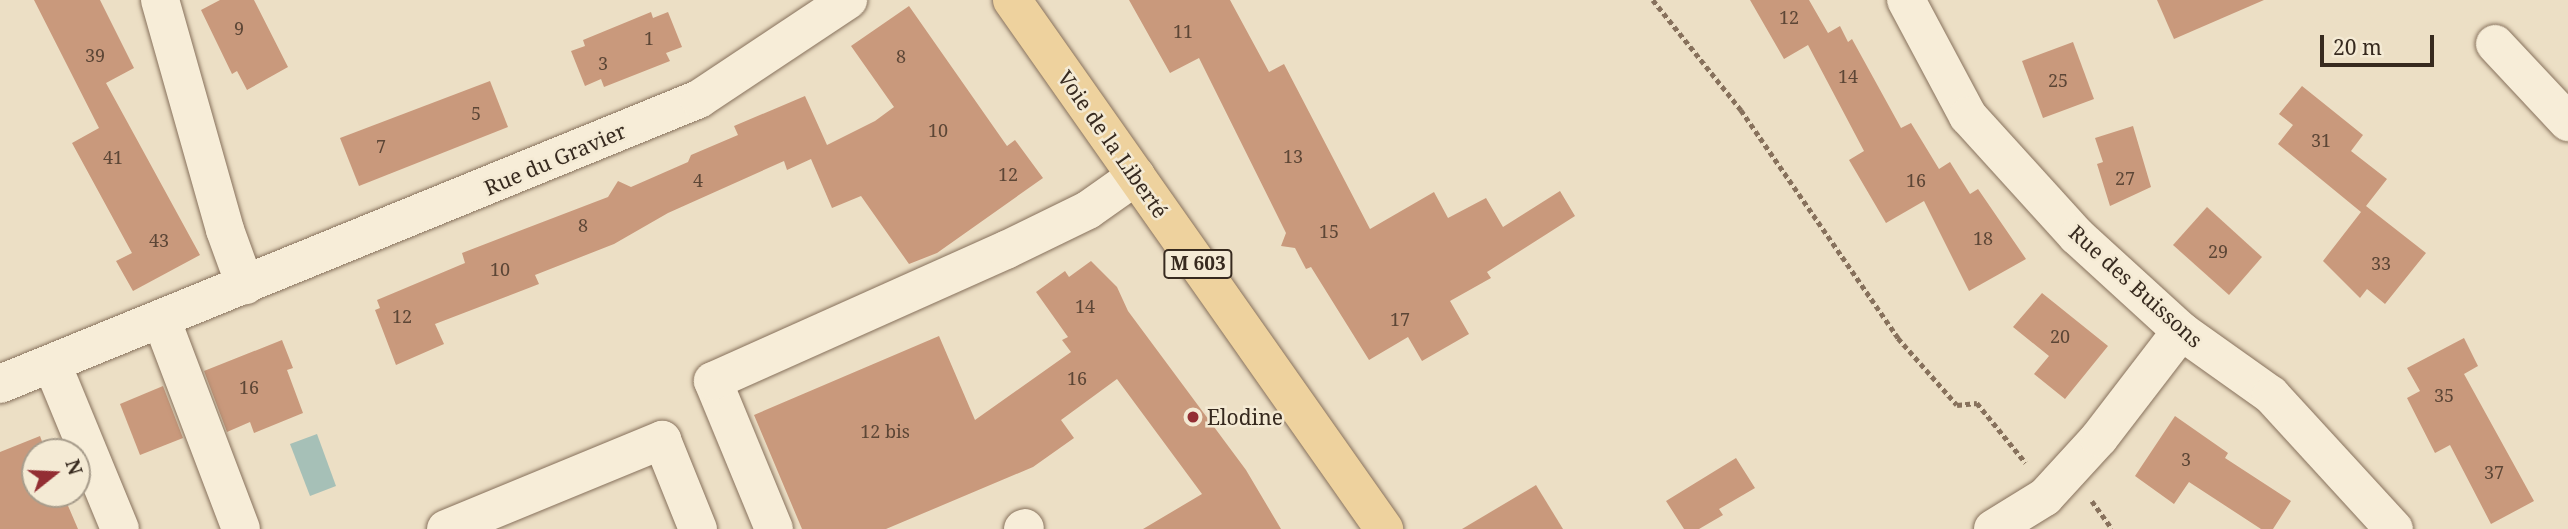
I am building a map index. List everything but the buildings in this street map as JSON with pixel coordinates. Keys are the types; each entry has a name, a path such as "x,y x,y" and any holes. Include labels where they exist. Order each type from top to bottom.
{"main road":[{"name":"Voie de la Liberté","path":"1012,0 1384,529"}],"street":[{"path":"160,0 225,230 245,285"},
{"name":"Rue du Gravier","path":"0,384 162,321 699,99 848,0"},
{"name":"Rue des Buissons","path":"1920,4 1968,116 2077,236 2180,331 2271,395 2394,529"},
{"path":"2495,44 2568,122"},
{"path":"774,529 713,381 1006,250 1088,209 1136,176"},
{"path":"162,321 241,529"},
{"path":"1993,529 2045,497 2099,438 2180,331"},
{"path":"52,364 120,529"},
{"path":"446,529 662,440 698,529"}],"path":[{"path":"1653,0 1741,110 1898,338 1957,405 1977,403 2029,468 2084,490 2112,529"}],"water":[{"path":"317,434 336,486 310,496 290,444"}],"place":[{"name":"Elodine","path":"1193,417"}]}
